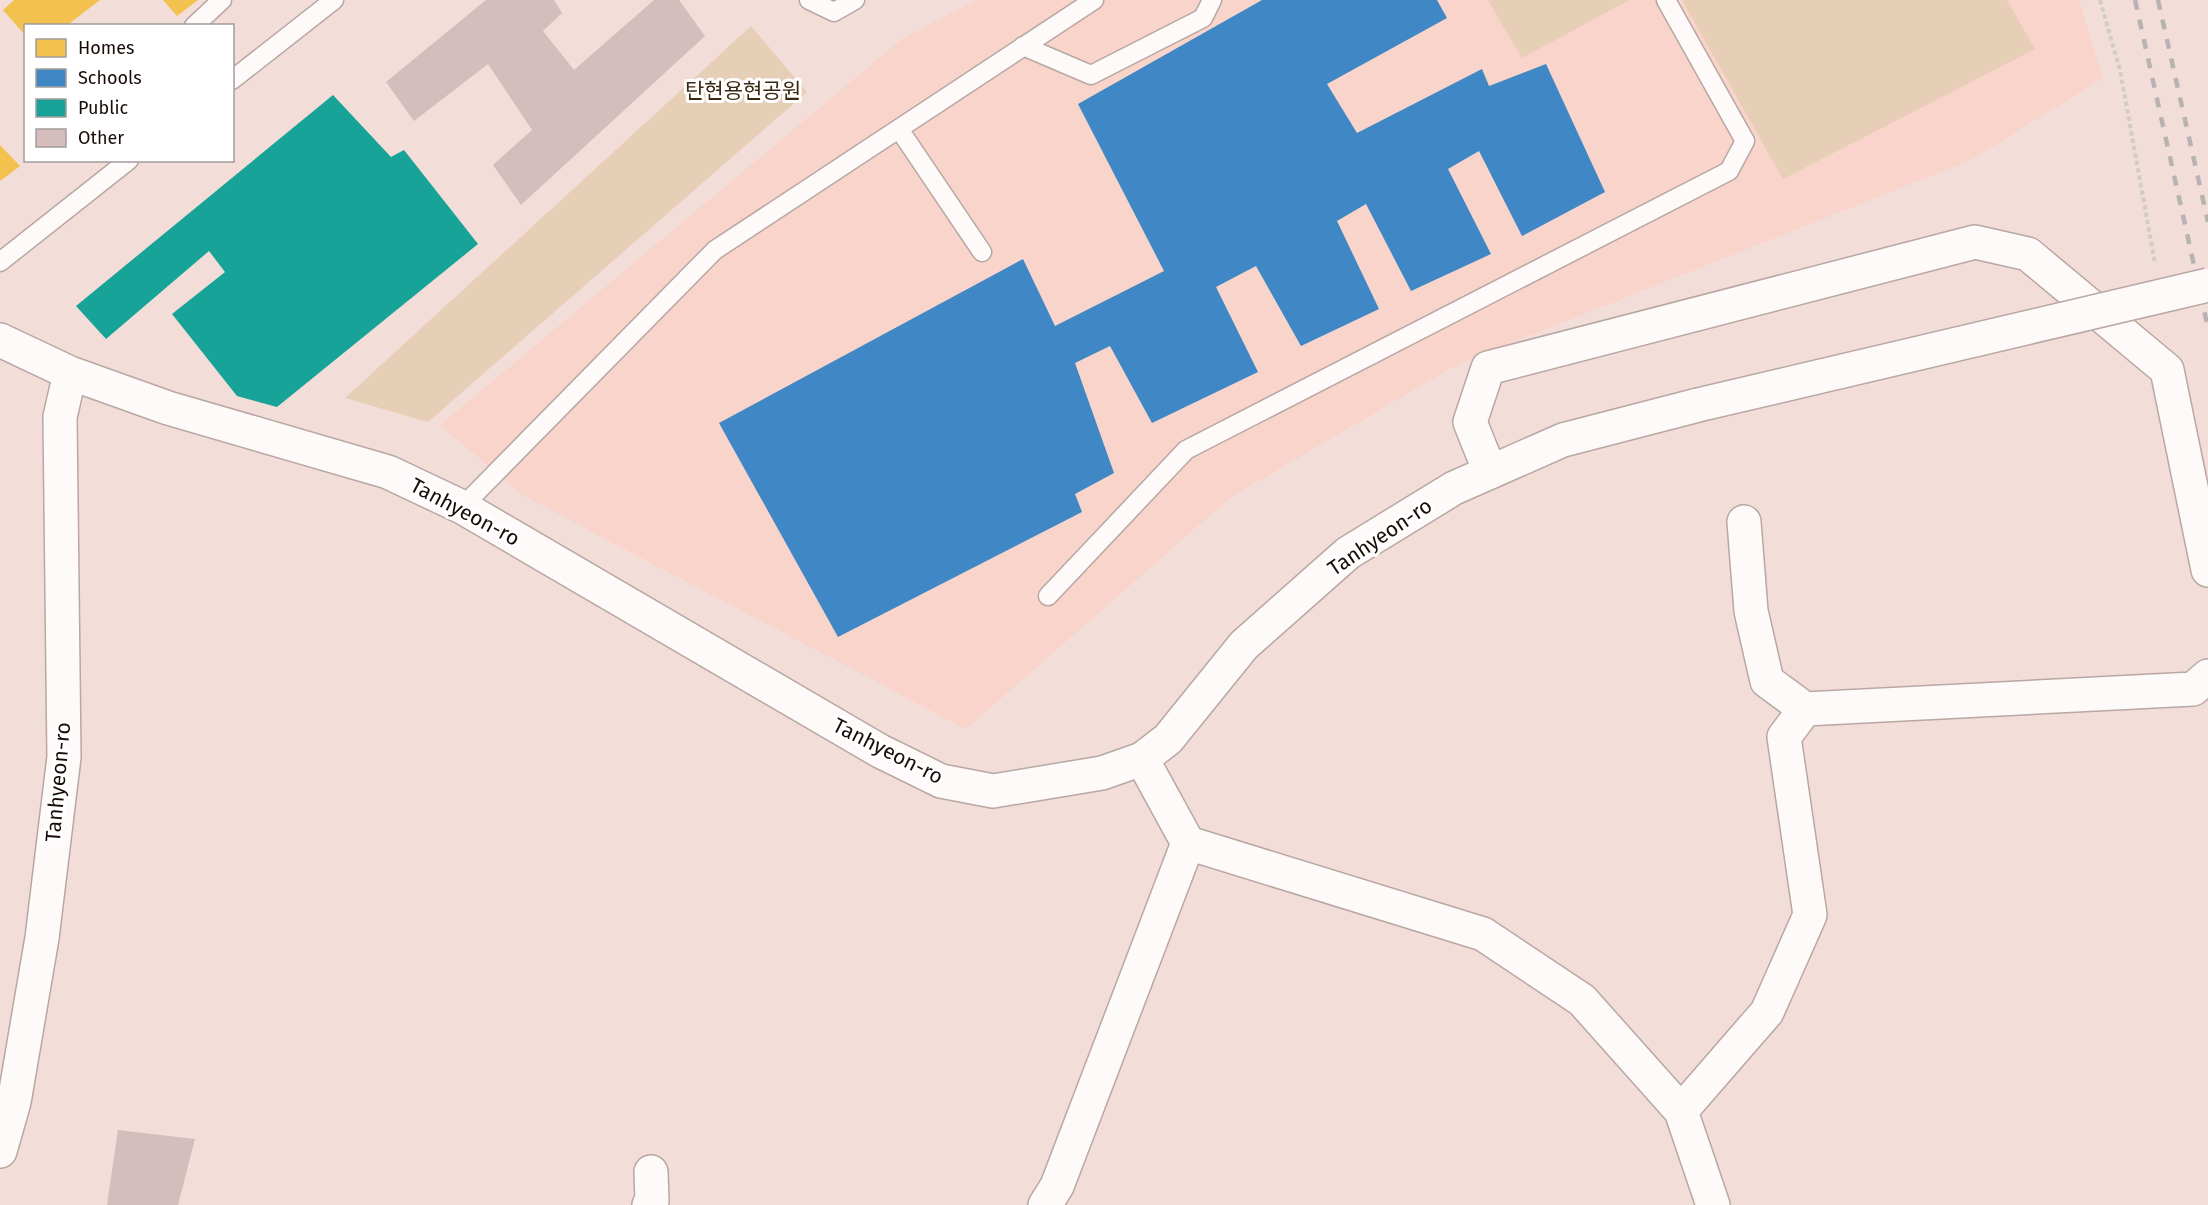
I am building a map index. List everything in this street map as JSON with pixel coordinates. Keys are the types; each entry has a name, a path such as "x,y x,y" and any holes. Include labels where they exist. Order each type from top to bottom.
{"street":[{"path":"1490,472 1470,422 1488,368 1975,242 2028,254 2167,370 2208,570"},
{"name":"Tanhyeon-ro","path":"0,340 70,373 168,408 388,472 462,507 880,751 941,781 993,791 1102,773 1142,759 1168,739 1244,645 1348,553 1454,488 1563,441 1698,405 2208,285"},
{"name":"Tanhyeon-ro","path":"0,1151 14,1102 42,938 63,757 60,417 70,373"},
{"path":"1744,522 1751,610 1767,681 1805,709 2193,689 2208,676"},
{"path":"1681,1111 1767,1012 1810,915 1784,737 1805,709"},
{"path":"1142,759 1188,843 1483,934 1582,1000 1681,1111 1713,1205"},
{"path":"1045,1205 1058,1186 1188,843"},
{"path":"649,1205 652,1201 651,1172"}],"lane":[{"path":"196,24 222,0"},
{"path":"234,78 334,0"},
{"path":"809,0 834,12 855,0"},
{"path":"462,507 716,250 1094,0"},
{"path":"1023,46 1091,75 1203,18 1212,0"},
{"path":"1048,596 1186,450 1729,171 1745,141 1666,0"},
{"path":"899,129 982,252"},
{"path":"0,262 126,162"}],"path":[{"path":"2100,0 2120,70 2155,268"}],"shaded area":[{"path":"976,0 2079,0 2103,78 1971,160 1458,364 1231,497 966,729 522,495 440,425 902,39"}],"green space":[{"path":"1488,0 1629,0 1522,58"},
{"path":"1682,0 2007,0 2035,49 1783,179"},
{"name":"탄현용현공원","path":"751,26 807,92 428,422 345,398"}],"building: Homes":[{"path":"14,0 100,0 69,24 24,24 24,34 3,10"},
{"path":"163,0 198,0 177,16"},
{"path":"0,145 20,166 0,181"}],"building: Schools":[{"path":"1262,0 1437,0 1447,18 1327,84 1357,133 1482,69 1489,86 1546,64 1605,192 1522,236 1479,151 1448,169 1491,254 1411,291 1366,204 1337,221 1379,309 1301,346 1256,266 1216,287 1258,372 1152,423 1110,346 1075,363 1114,473 1075,494 1082,512 838,637 719,423 1023,259 1055,326 1164,271 1078,104"}],"building: Public":[{"path":"333,95 391,157 404,150 478,244 277,407 237,396 172,314 225,272 209,251 106,339 76,306"}],"building: Other":[{"path":"486,0 554,0 562,13 543,31 574,70 654,0 679,0 705,36 521,205 493,165 532,130 488,64 414,121 386,82"},
{"path":"118,1130 195,1139 178,1205 107,1205"}],"railway":[{"path":"2135,0 2208,328"},
{"path":"2158,0 2208,222"}]}
